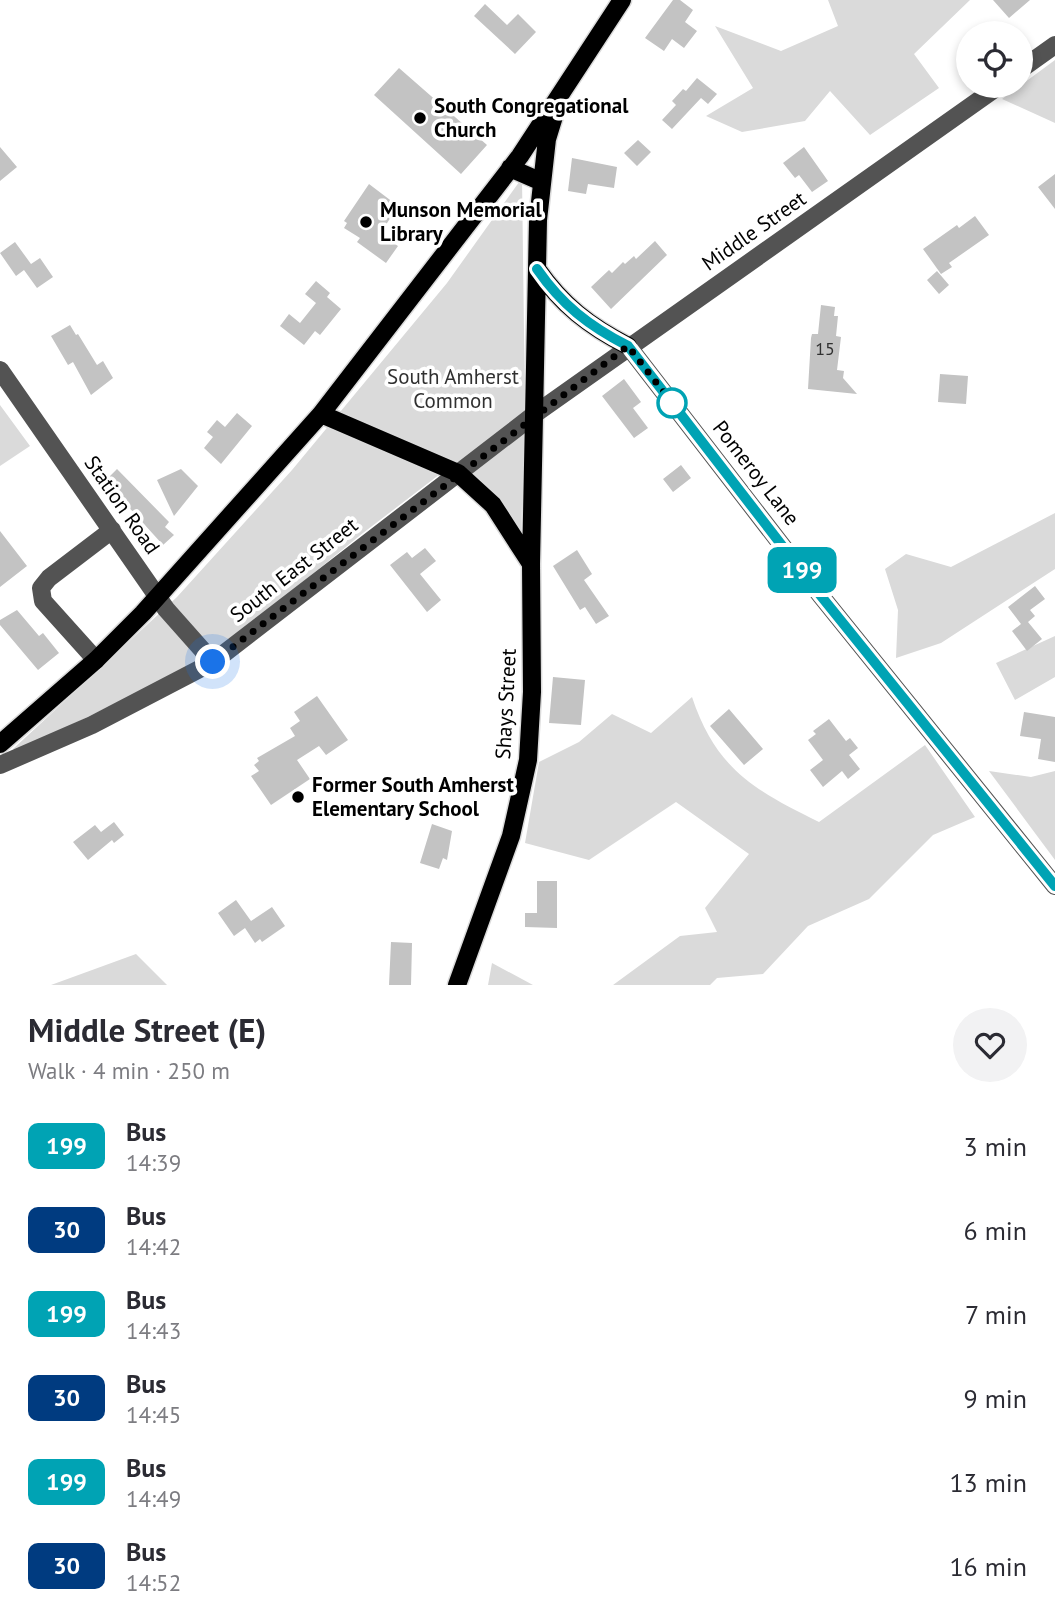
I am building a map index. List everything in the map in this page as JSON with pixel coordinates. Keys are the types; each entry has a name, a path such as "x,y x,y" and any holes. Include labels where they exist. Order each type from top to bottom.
{"main road":[{"path":"0,744 96,660 157,597 321,414 373,351 510,168 622,0"},
{"path":"535,414 537,269 542,181 547,139 570,80"},
{"path":"510,168 542,181"},
{"name":"Pomeroy Lane","path":"537,269 569,309 591,326 628,346"},
{"path":"321,414 458,472 493,505 531,564"},
{"name":"Shays Street","path":"457,985 503,859 523,787 532,713 531,564 535,414"}],"street":[{"path":"1033,61 1055,45"},
{"name":"Middle Street","path":"535,414 982,98"},
{"name":"Pomeroy Lane","path":"628,346 821,596 1055,886"},
{"name":"Station Road","path":"0,370 157,597 213,662"},
{"name":"South East Street","path":"0,765 92,725 213,662 535,414"},
{"path":"96,660 43,601 41,588 49,578 112,530"}],"green space":[{"path":"828,0 970,0 914,54 939,88 870,135 830,91 805,121 742,132 706,116 753,88 715,26 781,51 838,26"},
{"path":"1055,60 1055,123 1002,99 1033,98 1033,76"},
{"name":"South Amherst Common","path":"522,178 525,410 521,535 476,478 457,461 363,533 208,659 19,750 13,749 177,597 292,470 447,283"},
{"path":"0,405 30,446 0,466"},
{"path":"1055,513 1055,569 941,643 896,658 898,610 885,569 906,554 951,567"},
{"path":"1055,636 1055,677 1015,700 996,663"},
{"path":"692,697 713,742 740,774 775,799 819,822 925,745 975,817 933,835 869,899 808,926 763,974 717,978 710,985 613,985 680,936 717,932 705,908 749,854 676,802 589,860 525,843 539,762 579,742 612,714 651,733"},
{"path":"989,771 1031,777 1055,771 1055,860"},
{"path":"136,954 167,985 51,985"},
{"path":"492,963 533,985 488,985"}],"building":[{"path":"673,0 680,0 693,10 685,22 697,31 684,48 672,39 664,51 645,38"},
{"path":"993,0 1030,0 1009,18"},
{"path":"485,4 507,25 518,14 536,32 515,54 474,16"},
{"name":"South Congregational Church","path":"399,68 487,145 461,174 374,95"},
{"path":"697,78 717,94 708,104 701,98 672,129 662,120 676,105 672,101 683,89 686,91"},
{"path":"638,140 651,152 637,166 624,153"},
{"path":"0,147 17,167 0,181"},
{"path":"804,147 828,181 812,192 799,175 795,178 783,163"},
{"path":"572,158 617,167 614,188 588,184 586,194 568,191"},
{"path":"1055,174 1055,209 1038,187"},
{"name":"Munson Memorial Library","path":"369,184 398,206 380,234 398,246 386,263 357,242 360,238 344,228 347,223 344,221"},
{"path":"975,216 989,235 949,263 952,267 941,274 923,249"},
{"path":"655,241 667,255 611,309 591,287 609,270 612,273 623,262 625,264 634,256 636,259"},
{"path":"15,242 31,264 40,258 53,277 37,288 24,270 16,276 0,253"},
{"path":"937,271 949,285 939,294 927,280"},
{"path":"316,281 330,293 327,297 341,309 320,335 315,331 304,345 280,326 289,314 300,323 316,303 305,294"},
{"path":"821,305 835,307 834,316 838,316 836,336 841,337 837,370 844,371 843,378 857,394 808,389 811,338 812,334 818,334"},
{"path":"70,325 97,365 103,361 113,378 91,395 73,362 68,365 51,336"},
{"path":"940,374 968,376 966,404 938,402"},
{"path":"624,379 641,402 633,408 648,428 634,438 602,396"},
{"path":"237,413 252,426 221,464 204,448 213,437 207,432 217,420 225,427"},
{"path":"681,465 691,478 673,492 663,479"},
{"path":"117,469 169,522 165,527 174,535 163,545 105,481"},
{"path":"181,469 198,486 174,516 157,480"},
{"path":"0,531 27,566 0,587"},
{"path":"425,548 436,561 420,574 441,600 427,612 390,565 407,552 412,558"},
{"path":"577,550 592,574 584,580 609,616 596,624 585,607 580,610 553,566"},
{"path":"1035,586 1045,599 1030,610 1035,616 1028,622 1042,639 1027,651 1012,631 1021,624 1008,607"},
{"path":"17,610 39,636 43,633 59,653 38,670 0,625 0,620"},
{"path":"553,677 585,680 581,725 549,723"},
{"name":"Former South Amherst Elementary School","path":"317,696 348,740 326,755 319,746 297,760 310,779 271,805 251,776 259,771 254,765 259,761 257,758 295,736 290,728 300,721 294,712"},
{"path":"729,709 763,749 744,765 710,726"},
{"path":"1024,712 1055,717 1055,762 1038,759 1041,739 1020,736"},
{"path":"829,719 846,741 850,738 858,748 849,755 860,769 848,779 842,771 823,787 810,770 823,760 808,740 816,734 813,731"},
{"path":"114,822 124,835 114,843 112,840 88,860 73,842 95,825 101,832"},
{"path":"432,824 452,831 447,860 443,858 439,869 420,863"},
{"path":"537,881 557,881 557,928 525,927 525,913 537,913"},
{"path":"236,900 251,921 272,907 285,926 262,942 260,939 255,943 245,928 234,936 218,913"},
{"path":"391,942 412,943 411,985 389,985"}],"bus line":[{"name":"199","path":"537,269 569,309 591,326 628,346 821,596 1055,886"}],"place":[{"name":"South Congregational Church","path":"420,118"},
{"name":"Munson Memorial Library","path":"366,222"},
{"name":"Former South Amherst Elementary School","path":"298,797"}],"route":[{"path":"213,662 535,414 628,346 676,408 672,403"}]}
